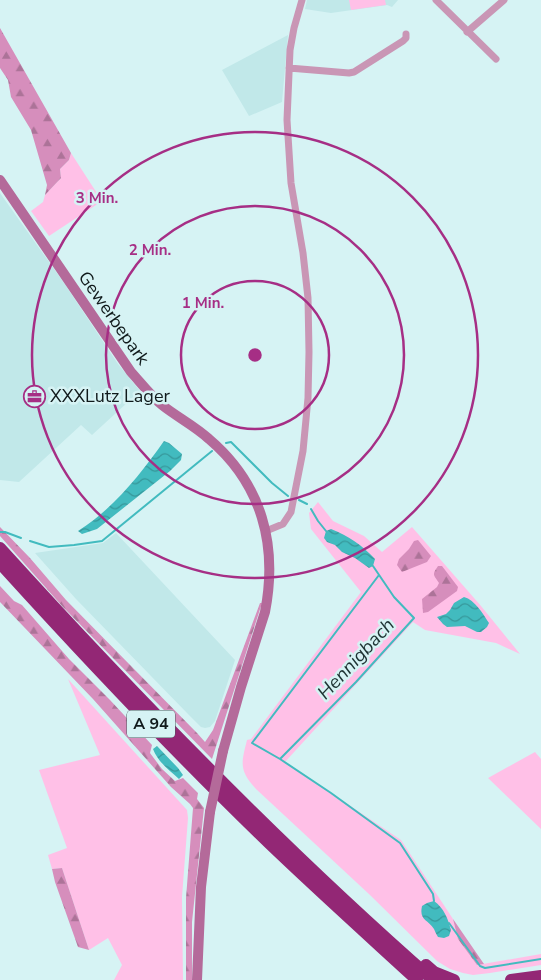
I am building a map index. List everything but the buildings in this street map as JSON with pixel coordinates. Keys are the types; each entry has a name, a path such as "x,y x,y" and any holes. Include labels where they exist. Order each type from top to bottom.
{"highway":[{"name":"A 94","path":"0,548 132,691 220,780 327,884 433,980"},
{"name":"A 94","path":"0,563 122,694 217,792 308,880 417,980"},
{"path":"402,952 417,958 434,972 454,980"},
{"path":"511,980 541,976"}],"street":[{"path":"266,531 283,524 291,512 303,451 308,398 308,298 303,253 291,183 287,120 289,68 294,28 302,0"},
{"path":"436,0 496,59"},
{"path":"467,32 504,0"},
{"path":"289,68 343,73 354,72 403,41 406,38 406,34"},
{"name":"Gewerbepark","path":"0,180 131,372 154,398 208,438 236,465 252,492 266,531 270,562 265,612 223,751 210,812 201,887 197,980"}],"shaded area":[{"path":"307,0 398,0 392,7 387,5 331,13 305,9"},
{"path":"349,0 385,0 386,5 351,10"},
{"path":"288,35 282,102 249,116 222,70"},
{"path":"71,153 102,201 49,236 31,211 43,202 45,195 61,178 60,169 69,160"},
{"path":"0,193 64,283 118,364 140,391 92,435 81,425 19,482 0,480"},
{"path":"318,502 333,521 364,536 382,552 412,527 520,654 496,643 425,630 413,622 285,762 401,840 453,919 458,939 477,965 541,954 541,965 473,975 450,969 437,961 370,895 256,789 244,771 243,755 247,740 251,739 361,592 311,529 309,513"},
{"path":"116,533 235,660 215,721 210,727 201,727 76,599 35,553 103,543"},
{"path":"68,679 187,810 182,897 183,980 114,980 122,965 108,938 89,950 62,868 52,869 48,855 67,848 39,770 100,755"},
{"path":"535,752 541,759 541,829 488,778"}],"green space":[{"path":"0,28 71,153 69,160 60,169 61,178 45,195 47,185 31,130 11,97 8,80 0,68"},
{"path":"0,527 66,600 205,742 213,730 260,603 262,603 212,759 62,606 0,536"},
{"path":"418,540 431,556 427,562 402,572 397,565 399,559 414,541"},
{"path":"438,566 442,566 458,587 457,591 428,612 423,613 422,599 437,587 439,583 434,574"},
{"path":"0,586 14,601 22,605 69,659 152,745 150,753 162,769 175,781 183,778 198,793 197,799 204,808 192,922 192,980 186,980 186,898 193,808 171,787 93,699 0,602"},
{"path":"62,868 89,950 78,947 55,882 52,869"},
{"path":"453,919 484,964 477,965 458,939"}],"water":[{"path":"164,441 182,454 181,460 170,471 97,529 82,534 78,531 114,502"},
{"path":"331,529 355,541 365,549 375,559 373,566 369,568 342,552 335,545 327,542 324,538 326,531"},
{"path":"464,597 475,604 489,623 481,632 465,626 447,627 437,617 446,614 454,603"},
{"path":"157,746 183,775 179,779 158,758 153,749"},
{"path":"434,901 445,914 451,930 449,936 444,938 438,937 434,929 424,919 421,911 422,906"}],"waterway":[{"name":"Hennigbach","path":"226,443 231,442 272,483 288,496"},
{"name":"Hennigbach","path":"30,541 49,547 102,541 212,451"},
{"name":"Hennigbach","path":"299,500 307,504"},
{"name":"Hennigbach","path":"311,509 326,531"},
{"name":"Hennigbach","path":"0,532 21,538"},
{"name":"Hennigbach","path":"373,566 394,597 414,618 356,682 280,759 400,843 433,894 434,901"},
{"name":"Hennigbach","path":"280,759 252,743 379,575"},
{"name":"Hennigbach","path":"449,923 480,966 485,968 541,959"}],"place":[{"name":"XXXLutz Lager","path":"34,396"}]}
